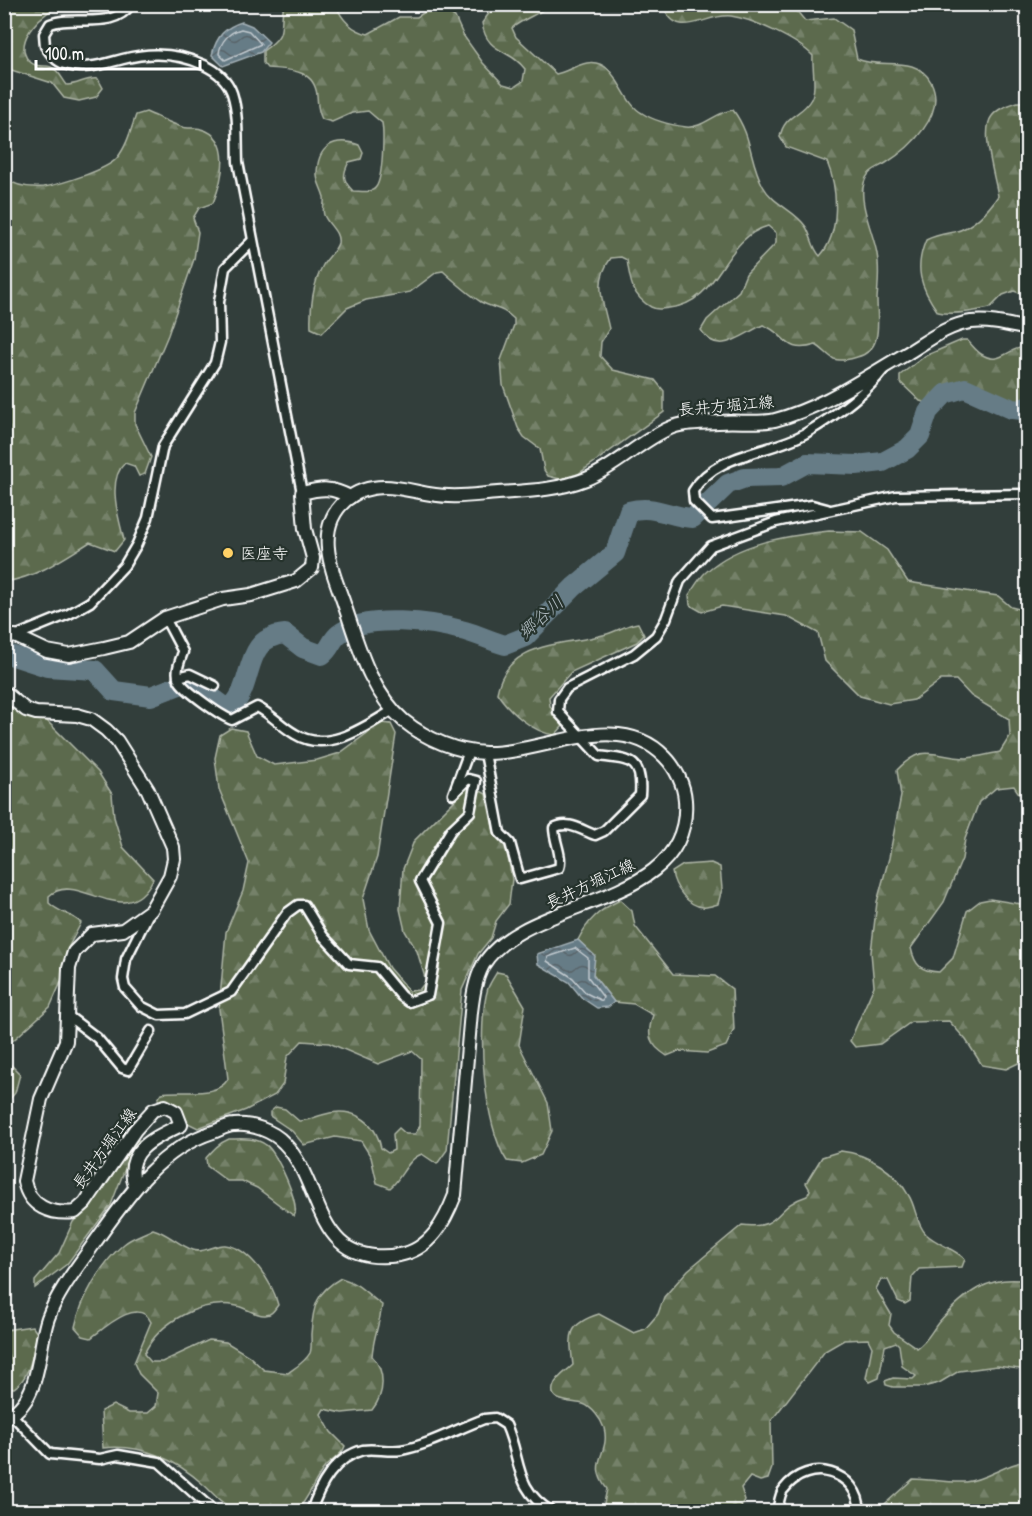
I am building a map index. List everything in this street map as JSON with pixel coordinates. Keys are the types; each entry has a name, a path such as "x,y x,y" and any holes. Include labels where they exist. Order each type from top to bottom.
{"main road":[{"name":"長井方堀江線","path":"8,1416 29,1393 38,1368 48,1318 68,1280 135,1186 171,1154 198,1137 235,1125 263,1128 284,1143 304,1176 329,1230 351,1249 376,1257 402,1254 426,1242 445,1222 455,1195 472,1003 475,986 484,964 500,946 522,932 649,874 667,859 683,829 686,818 685,794 673,765 657,748 639,737 616,733 485,753 469,751 430,738 393,710 371,678 328,555 327,537 331,522 339,508 350,497 365,490 384,487 449,496 548,490 588,478 673,426 742,420 771,421 825,401 939,333 966,323 993,320 1028,329"},
{"path":"10,637 46,651 69,655 129,642 165,618 223,599 251,595 296,581 312,568 313,558 305,529 302,493 325,487 350,497"},
{"name":"長井方堀江線","path":"4,692 26,710 91,719 117,741 147,790 173,847 174,859 170,876 151,910 123,930 92,934 74,952 69,968 66,1041 41,1099 24,1181 26,1192 33,1202 51,1212 75,1212 85,1203 135,1130 153,1110 165,1106 176,1112 181,1125 198,1137"},
{"name":"長井方堀江線","path":"135,1186 130,1171 133,1161 143,1147 181,1125"}],"street":[{"path":"131,4 120,15 110,19 61,19 50,24 44,34 45,46 61,64 74,67 90,68 152,54 189,58 225,78 232,93 237,119 238,162 302,493"},
{"path":"10,637 69,614 90,602 124,566 148,518 163,446 215,363 220,342 219,302 225,268 252,241"},
{"path":"828,510 812,505 712,519 694,501 693,491 709,471 805,434 872,385 888,364"},
{"path":"485,753 500,833 510,843 520,879 559,868 561,862 554,839 554,828 561,824 572,825 595,835 604,831 640,795 641,780 636,766 625,758 599,756 558,712 559,699 567,688 634,654 656,636 666,619 680,581 711,546 776,522 896,496 1028,494"},
{"path":"165,618 183,652 178,677 186,690 222,717 232,720 257,707 295,735 309,741 342,737 393,710"},
{"path":"178,677 190,674 215,686"},
{"path":"151,910 126,960 123,979 125,988 141,1006 159,1015 185,1014 231,992 287,913 297,905 304,905 323,936 349,964 377,967 401,996 410,1002 419,1000 428,995 431,986 434,952 441,923 420,881 452,830 470,812 476,780 468,780 453,794 469,751"},
{"path":"68,1016 97,1038 122,1068 128,1070 151,1031"},
{"path":"8,1416 50,1454 100,1460 118,1455 159,1462 215,1512"},
{"path":"311,1512 317,1491 330,1472 356,1454 364,1450 401,1450 484,1419 495,1418 506,1425 519,1471 530,1493 552,1512"},
{"path":"777,1512 782,1490 795,1478 810,1471 828,1470 845,1478 855,1494 860,1512"}],"green space":[{"path":"284,4 336,5 348,24 368,34 399,17 417,17 436,5 455,17 463,35 483,63 503,84 514,87 523,81 525,69 513,57 489,41 482,23 495,5 550,5 512,28 516,37 556,74 583,64 597,63 612,74 629,100 642,113 675,125 692,127 721,113 733,110 748,139 755,167 767,193 801,221 820,256 832,235 836,210 831,173 827,162 786,147 780,137 785,124 807,105 813,95 813,56 797,43 751,21 721,16 684,24 676,22 669,16 663,5 792,5 805,21 834,18 851,30 857,59 916,68 924,73 931,82 935,94 934,106 924,129 905,149 870,173 864,183 863,200 878,266 878,325 872,348 857,357 837,360 816,345 797,347 791,345 763,325 739,338 723,343 708,338 701,330 707,320 739,291 746,274 776,243 776,233 768,226 752,233 740,244 700,295 686,304 669,308 655,309 645,303 633,287 627,260 621,257 611,258 602,275 602,301 609,329 601,342 600,356 613,370 655,380 664,391 664,412 578,474 560,479 548,476 544,470 540,449 524,437 518,428 503,385 501,360 514,325 514,319 506,312 476,299 443,271 437,272 410,292 366,300 347,308 322,333 311,328 312,304 317,280 323,265 338,243 336,232 323,213 324,197 317,175 320,157 324,150 335,143 359,145 363,153 361,159 349,162 345,171 345,181 353,191 371,191 376,187 380,175 383,129 382,123 368,111 352,113 332,122 322,119 318,110 315,86 311,80 299,72 267,68 263,63 263,51 271,45 281,30"},
{"path":"4,5 63,5 48,13 32,27 24,44 25,53 34,65 54,68 67,85 98,79 103,88 96,97 79,101 64,98 52,83 5,68"},
{"path":"1018,102 1027,102 1027,296 1014,291 1003,295 990,308 956,313 938,312 923,286 920,268 922,250 926,240 961,230 973,223 998,196 987,132 992,116 997,111"},
{"path":"146,112 182,127 199,128 211,134 218,141 223,161 220,183 213,203 199,208 193,218 198,232 194,259 168,335 135,413 135,424 151,457 145,474 139,476 134,466 125,463 119,470 115,500 124,540 115,551 90,542 29,576 5,582 5,178 23,186 44,187 94,172 117,158 136,115"},
{"path":"967,340 981,354 994,358 1027,348 1027,402 1022,408 966,386 943,392 927,403 920,401 900,382 900,375 925,356"},
{"path":"829,531 862,532 887,550 908,582 998,596 1011,607 1027,611 1028,646 1024,675 1028,684 1027,829 1021,824 1020,795 1014,786 996,788 979,802 965,839 962,859 944,902 911,948 917,963 923,969 939,972 953,958 967,911 980,901 990,899 1027,905 1028,987 1023,1002 1027,1014 1027,1059 1006,1069 982,1065 966,1040 949,1021 911,1022 880,1044 855,1047 850,1041 874,986 871,952 877,902 889,858 901,796 897,770 907,761 923,753 967,758 1000,752 1010,736 1009,719 971,696 956,680 941,680 914,700 889,704 860,696 825,661 818,633 786,616 722,606 702,612 690,605 689,595 701,577 733,554 780,538"},
{"path":"638,623 644,635 637,642 571,672 549,697 550,706 563,726 555,735 530,726 508,707 497,693 503,676 512,663 525,654 555,644 608,634"},
{"path":"5,696 31,705 98,772 112,794 114,817 123,847 153,879 142,894 129,901 116,901 73,890 60,890 49,896 49,903 81,923 67,950 61,982 50,1007 7,1046 7,1061 20,1074 15,1093 5,1105"},
{"path":"381,723 391,724 396,734 377,857 363,899 369,930 389,968 409,991 419,990 426,981 417,951 405,931 400,909 403,869 414,841 470,785 486,794 494,832 506,846 512,879 509,904 496,921 491,938 478,954 462,990 447,1150 437,1164 422,1154 417,1156 390,1188 377,1183 371,1157 361,1141 335,1137 304,1145 292,1131 270,1116 270,1112 276,1107 285,1109 299,1121 333,1113 352,1114 367,1122 378,1138 381,1148 388,1153 394,1150 393,1134 399,1128 406,1134 415,1134 420,1126 421,1059 412,1051 378,1064 329,1043 302,1041 287,1057 283,1084 275,1095 246,1110 198,1128 186,1122 158,1099 162,1093 215,1089 228,1079 219,1009 226,932 243,891 249,863 219,789 215,758 220,735 231,728 246,731 257,756 274,765 317,760 340,753"},
{"path":"711,863 720,867 722,889 718,904 706,907 697,906 682,894 675,883 672,872 683,865"},
{"path":"620,900 632,911 635,926 673,974 715,976 732,989 734,1029 726,1046 707,1053 679,1051 667,1056 656,1047 651,1039 650,1029 653,1015 634,1004 614,1002 593,975 594,955 578,940 595,916"},
{"path":"497,972 506,974 525,1006 519,1045 548,1103 552,1131 541,1155 522,1163 507,1161 499,1146 484,1077 484,1005 488,988"},
{"path":"229,1139 257,1141 271,1150 282,1168 291,1191 294,1216 257,1188 242,1181 227,1181 207,1166 206,1158"},
{"path":"139,1140 140,1145 124,1171 111,1205 67,1264 35,1288 35,1281 59,1253 73,1222 109,1181 134,1142"},
{"path":"841,1151 871,1160 889,1172 909,1196 920,1225 926,1234 965,1259 962,1267 919,1269 912,1277 910,1301 905,1304 898,1301 888,1280 881,1280 876,1289 891,1314 889,1325 894,1332 917,1348 957,1303 978,1288 1000,1281 1027,1281 1027,1370 997,1366 959,1371 939,1383 923,1387 893,1387 886,1385 885,1381 893,1378 913,1379 916,1376 902,1366 899,1345 896,1342 885,1346 879,1378 870,1382 866,1378 872,1347 868,1339 844,1340 825,1351 771,1421 772,1468 768,1479 760,1481 750,1477 741,1488 745,1500 739,1511 610,1511 604,1503 607,1489 599,1472 605,1437 603,1425 590,1408 554,1396 554,1385 557,1379 573,1365 572,1332 581,1322 599,1314 634,1333 645,1329 658,1314 664,1297 688,1270 742,1225 765,1224 788,1206 807,1196 810,1190 806,1183 822,1157"},
{"path":"153,1229 193,1250 201,1251 225,1245 243,1252 265,1277 278,1305 266,1315 237,1306 210,1306 196,1309 171,1322 151,1342 144,1354 151,1362 162,1362 209,1340 226,1342 249,1356 264,1370 288,1373 303,1362 310,1353 312,1324 317,1301 333,1283 341,1278 348,1280 382,1305 372,1356 382,1375 379,1397 372,1410 342,1413 324,1409 321,1414 331,1432 345,1446 342,1452 321,1472 297,1510 243,1512 223,1503 193,1476 158,1455 132,1448 103,1448 101,1411 113,1405 129,1413 148,1413 156,1406 158,1393 139,1374 134,1363 151,1322 146,1315 138,1312 130,1313 121,1316 91,1338 83,1336 75,1327 87,1293 107,1261 134,1237"},
{"path":"32,1326 37,1333 28,1371 14,1388 5,1387 5,1330"},
{"path":"1027,1461 1027,1511 877,1511 913,1479 973,1481 1019,1462"}],"water":[{"path":"242,22 252,26 269,42 261,52 223,66 212,55 216,43 226,30"},
{"path":"578,940 595,956 593,975 614,1002 608,1007 597,1008 582,998 569,982 538,964 537,954"}],"waterway":[{"name":"郷谷川","path":"4,653 47,667 95,670 114,691 151,696 190,681 228,709 243,690 254,654 271,638 285,634 303,648 322,655 336,636 351,627 382,621 419,622 452,628 505,645 525,637 574,587 615,553 629,511 646,509 693,518 728,484 745,478 781,477 807,463 856,465 883,462 907,449 920,436 928,412 945,394 965,388 1012,409 1023,410 1028,405"}],"place":[{"name":"医座寺","path":"228,553"}]}
